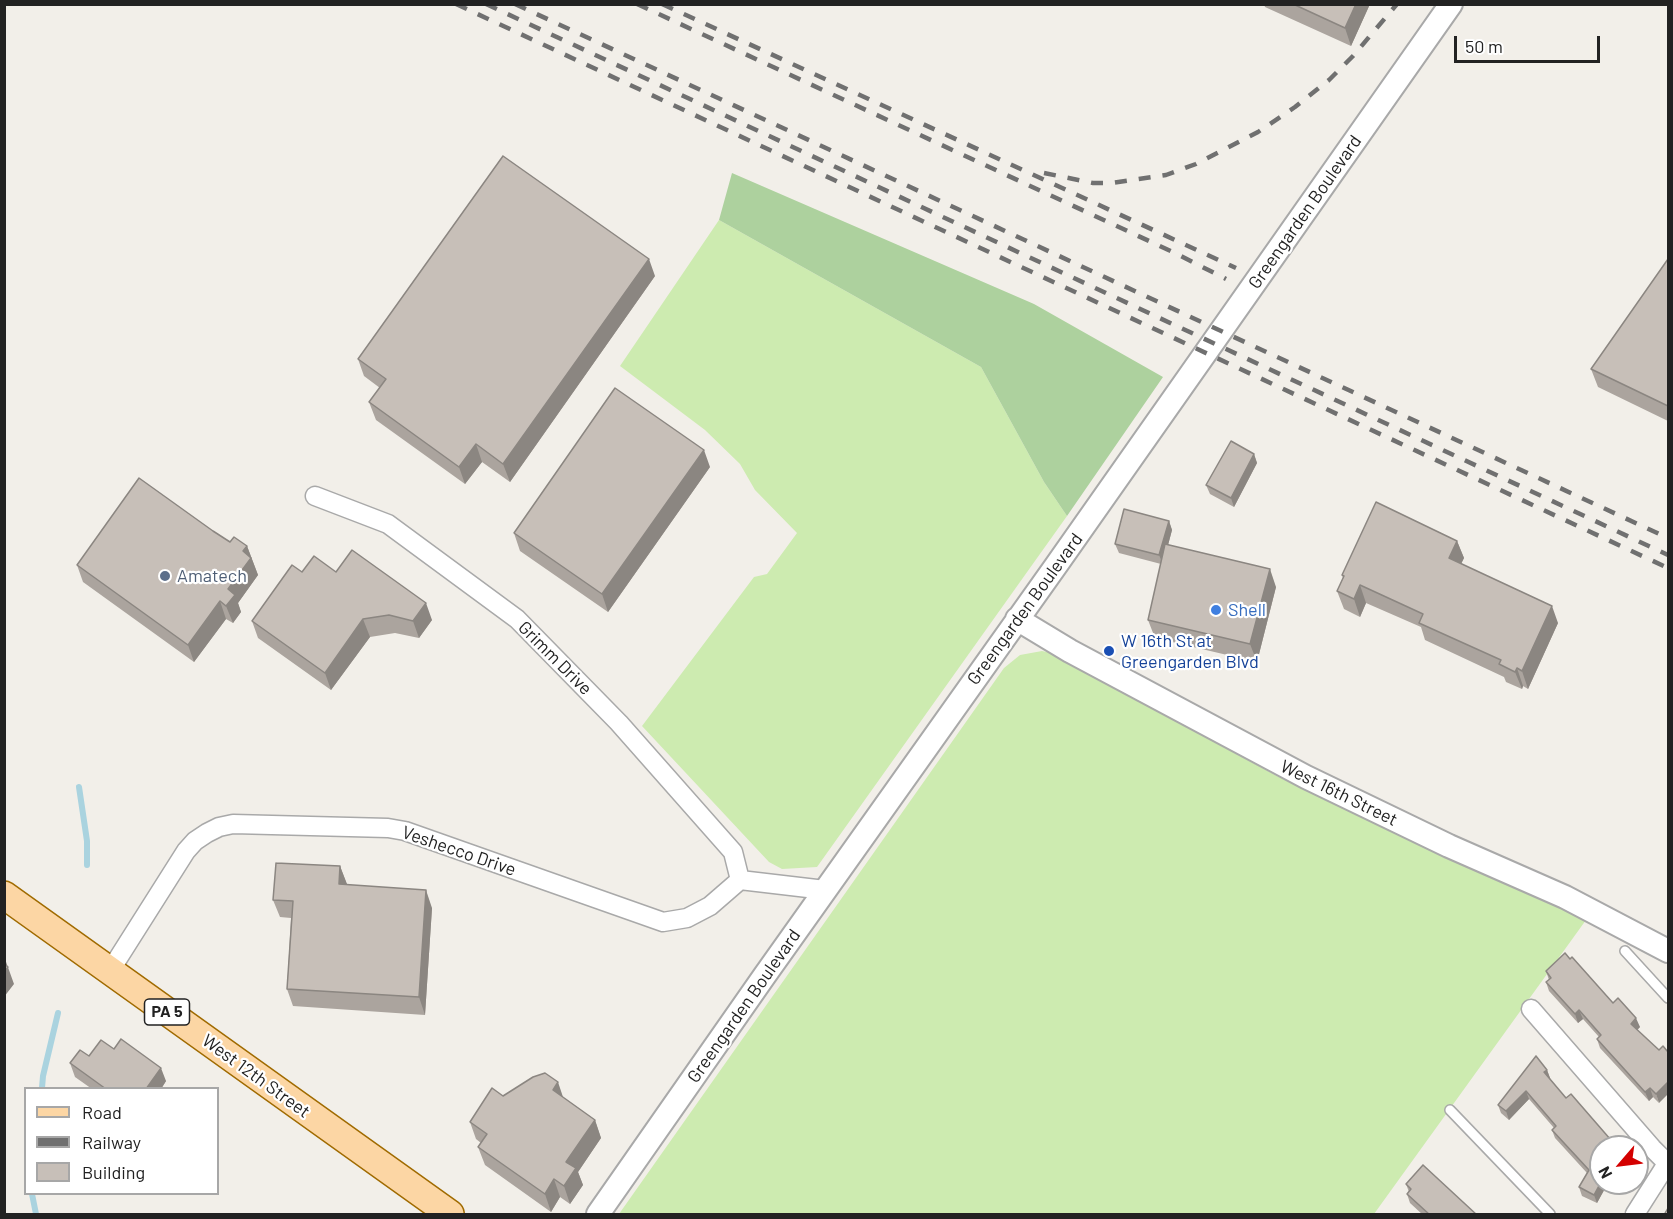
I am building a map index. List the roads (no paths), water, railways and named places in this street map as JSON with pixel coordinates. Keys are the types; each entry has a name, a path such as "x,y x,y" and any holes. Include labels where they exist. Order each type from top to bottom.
{"main road":[{"name":"West 12th Street","path":"4,895 450,1215"}],"street":[{"name":"Greengarden Boulevard","path":"598,1215 1451,4"},
{"name":"Grimm Drive","path":"315,496 388,524 517,619 620,724 733,852 740,880"},
{"name":"West 16th Street","path":"1017,619 1070,651 1306,777 1449,846 1565,897 1668,951"},
{"name":"Veshecco Drive","path":"110,971 186,851 207,832 233,824 388,828 405,831 663,922 687,918 710,906 740,880"},
{"path":"740,880 825,890"},
{"path":"1531,1009 1652,1148 1668,1163 1635,1215"}],"lane":[{"path":"1625,951 1668,998"},
{"path":"1450,1110 1550,1215"}],"waterway":[{"path":"79,787 87,841 87,865"},
{"path":"42,1087 58,1013"},
{"path":"32,1195 36,1214"}],"railway":[{"path":"456,4 1668,568"},
{"path":"486,4 1668,555"},
{"path":"515,4 1668,538"},
{"path":"637,4 1175,253 1226,279"},
{"path":"662,4 1236,268"},
{"path":"1044,173 1093,183 1112,183 1166,175 1196,164 1258,132 1329,80 1353,56 1397,4"}],"place":[{"name":"Amatech","path":"165,576"},
{"name":"Shell","path":"1216,610"},
{"name":"W 16th St at Greengarden Blvd","path":"1109,651"}]}
